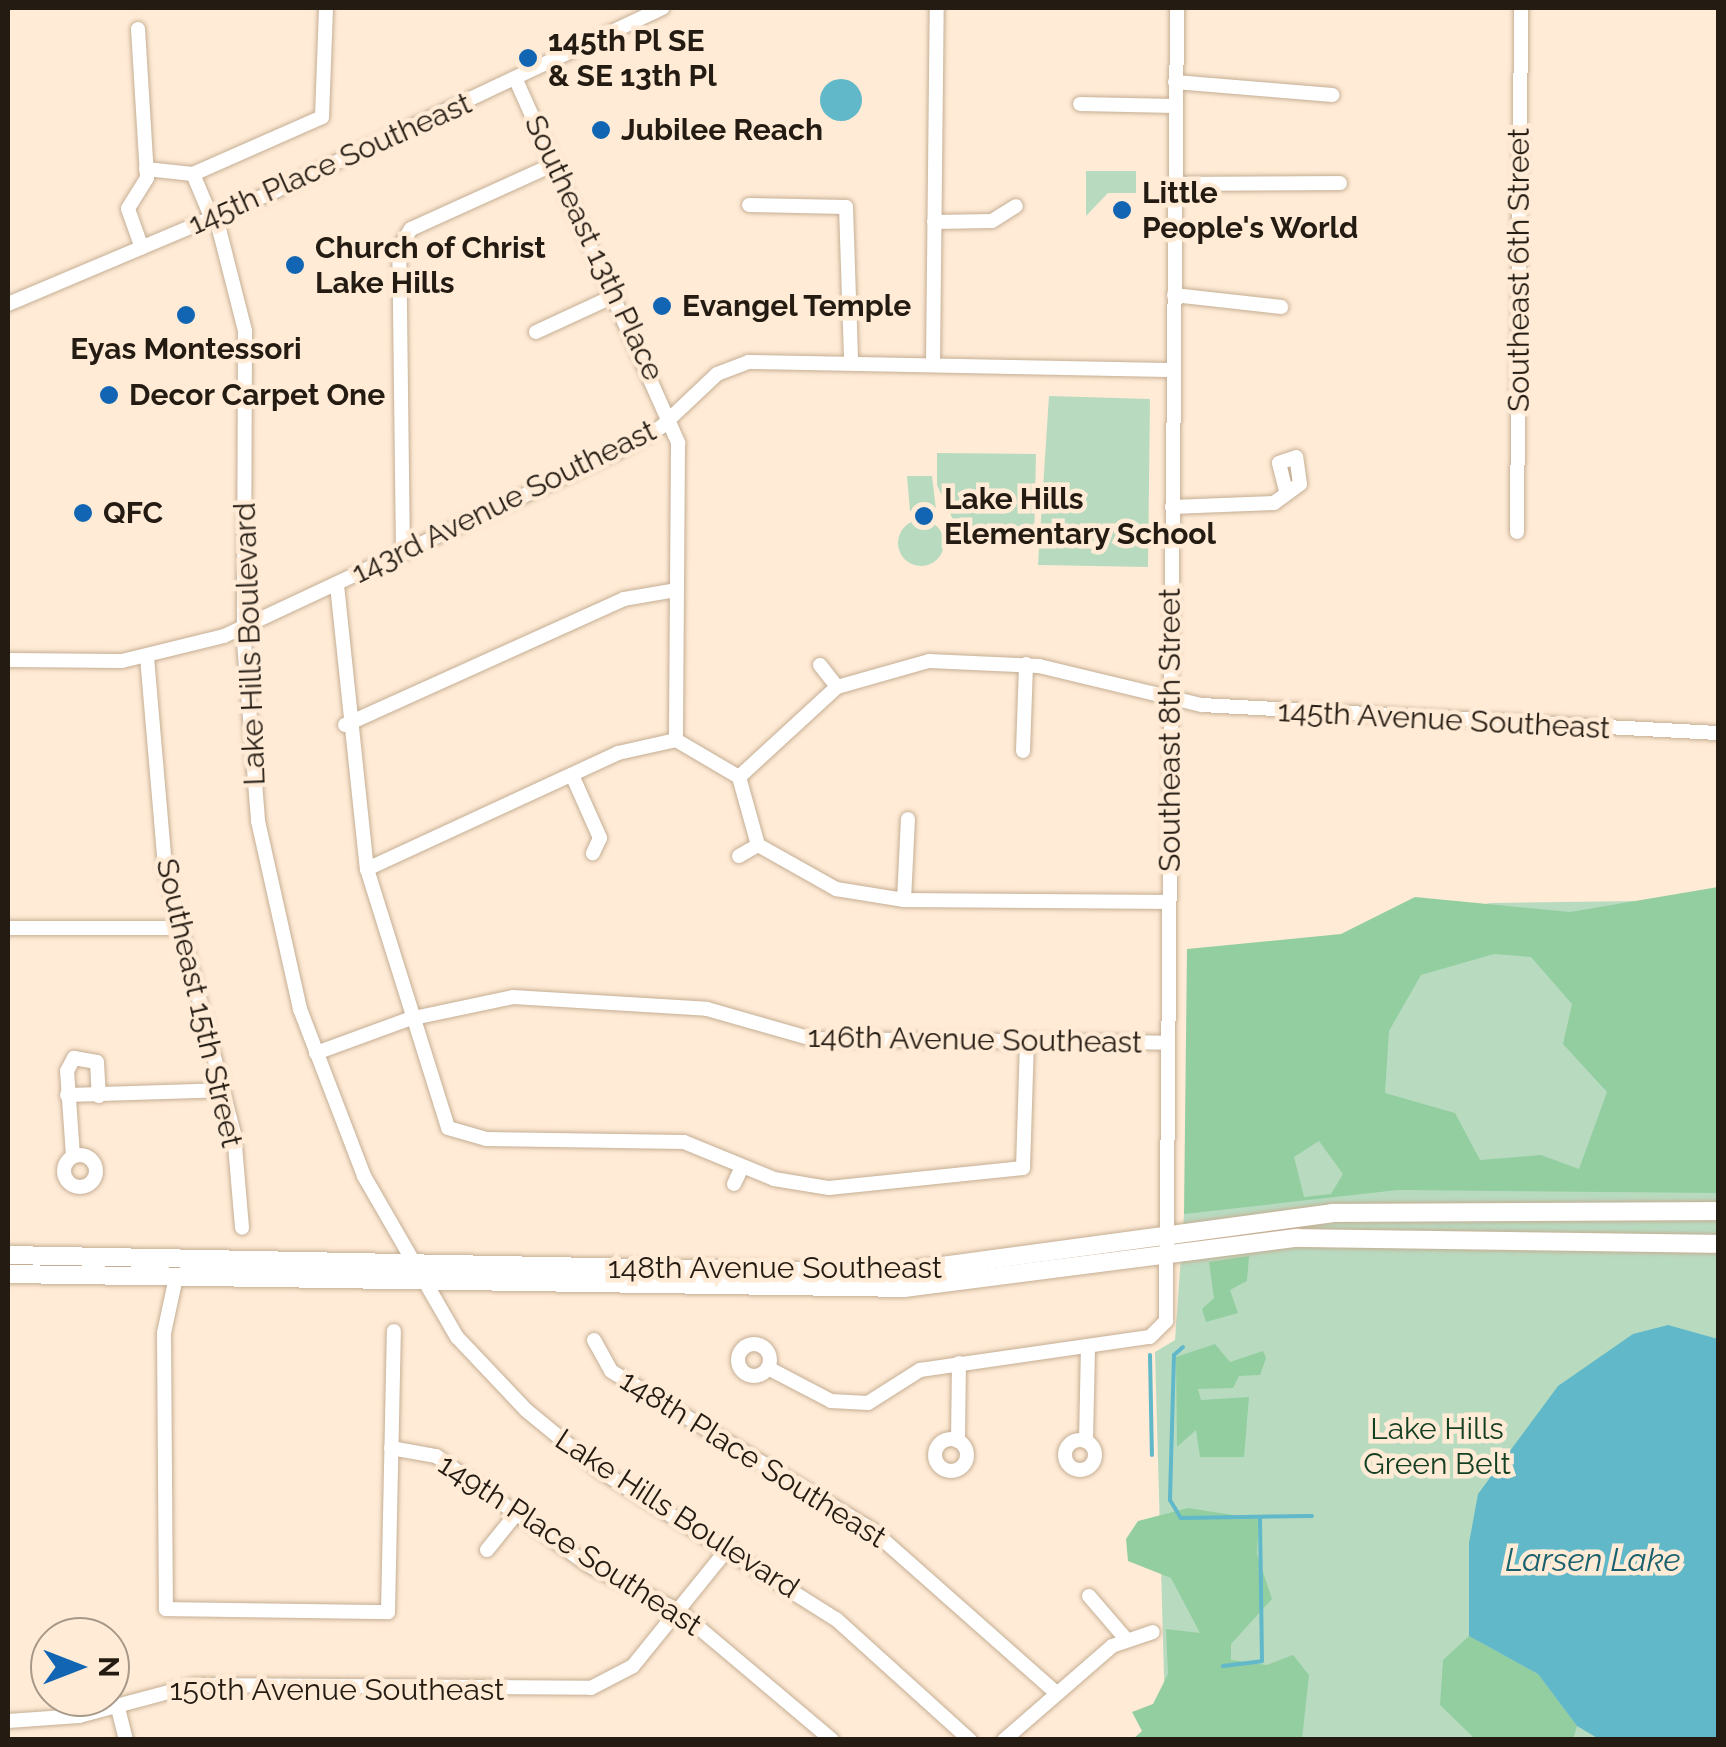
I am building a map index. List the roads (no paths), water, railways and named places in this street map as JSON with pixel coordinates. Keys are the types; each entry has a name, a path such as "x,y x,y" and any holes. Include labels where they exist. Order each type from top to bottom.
{"main road":[{"name":"148th Avenue Southeast","path":"8,1274 422,1283 934,1287 1332,1212 1536,1214 1718,1210"},
{"path":"1510,1243 1535,1238 1536,1214"},
{"name":"148th Avenue Southeast","path":"8,1254 890,1273 1167,1246 1332,1236 1510,1243 1718,1244"},
{"path":"275,1277 410,1260"},
{"path":"422,1283 460,1263"}],"street":[{"path":"146,169 193,174 322,117 326,8"},
{"name":"145th Place Southeast","path":"8,304 214,218 516,80 648,11 664,8"},
{"path":"933,362 937,8"},
{"name":"Southeast 8th Street","path":"1088,1347 1160,1332 1167,1246 1177,8"},
{"name":"Southeast 6th Street","path":"1516,532 1521,8"},
{"path":"138,29 146,169 128,209 142,248"},
{"name":"Southeast 13th Place","path":"516,80 670,417"},
{"path":"1175,82 1332,95"},
{"path":"1080,104 1174,106"},
{"path":"402,554 396,302 404,238 552,165"},
{"path":"193,174 214,218"},
{"path":"1174,184 1340,183"},
{"path":"749,205 848,203 852,360"},
{"path":"934,222 992,220 1016,206"},
{"name":"Lake Hills Boulevard","path":"214,218 246,331 244,626 258,821 316,1053 352,1151 422,1283 458,1337 556,1438 836,1619 970,1740"},
{"path":"536,332 616,295"},
{"path":"1174,295 1281,307"},
{"name":"143rd Avenue Southeast","path":"8,660 147,657 244,626 619,451 737,365 852,360 1173,370"},
{"path":"670,417 676,740"},
{"path":"1172,507 1264,506 1286,492"},
{"path":"337,585 346,725 366,869 443,1120 456,1133 684,1142 742,1167 828,1188 1026,1171 1027,1042"},
{"path":"346,725 624,598 676,590"},
{"name":"Southeast 15th Street","path":"147,657 177,928 222,1090 242,1228"},
{"name":"145th Avenue Southeast","path":"837,688 907,662 1026,664 1170,701 1718,733"},
{"path":"1024,752 1026,664"},
{"path":"739,777 837,688 820,665"},
{"path":"366,869 572,775 676,740 739,777 758,845 836,889 904,900 1168,902"},
{"path":"572,775 600,838 593,853"},
{"path":"904,900 908,819"},
{"path":"739,856 758,845"},
{"path":"8,928 177,928"},
{"name":"146th Avenue Southeast","path":"316,1053 409,1019 513,996 708,1009 793,1038 1168,1043"},
{"path":"73,1156 68,1066 84,1055 99,1067 100,1096"},
{"path":"67,1095 222,1090"},
{"path":"734,1184 742,1167"},
{"name":"149th Place Southeast","path":"176,1276 164,1333 166,1608 388,1612 394,1331"},
{"name":"148th Place Southeast","path":"594,1340 611,1371 872,1529 1055,1692"},
{"path":"768,1368 831,1401 858,1403 878,1400 920,1370 1088,1347 1086,1441"},
{"path":"958,1440 959,1364"},
{"name":"149th Place Southeast","path":"391,1448 436,1456 588,1565 679,1611 832,1740"},
{"path":"487,1550 516,1514"},
{"path":"679,1611 729,1547"},
{"path":"1090,1596 1126,1639"},
{"name":"150th Avenue Southeast","path":"130,1701 195,1685 575,1690 610,1683 679,1611"},
{"path":"1004,1740 1055,1692 1126,1639 1153,1632"}],"water":[{"path":"841,79 856,85 862,100 856,115 841,121 826,115 820,100 826,85"},
{"name":"Larsen Lake","path":"1668,1325 1718,1339 1718,1739 1599,1739 1577,1726 1538,1674 1469,1636 1469,1543 1478,1494 1558,1386 1633,1334"}],"waterway":[{"path":"1183,1347 1174,1355 1170,1500 1181,1518 1312,1516"},
{"path":"1150,1355 1152,1455"},
{"path":"1223,1666 1262,1661 1260,1517"}],"place":[{"name":"145th Pl SE & SE 13th Pl","path":"528,58"},
{"name":"Jubilee Reach","path":"601,130"},
{"name":"Little People's World","path":"1122,210"},
{"name":"Church of Christ Lake Hills","path":"295,265"},
{"name":"Evangel Temple","path":"662,306"},
{"name":"Eyas Montessori","path":"186,315"},
{"name":"Decor Carpet One","path":"109,395"},
{"name":"QFC","path":"83,513"},
{"name":"Lake Hills Elementary School","path":"924,516"}],"park label":[{"name":"Lake Hills Green Belt","path":"1437,1446"}]}
